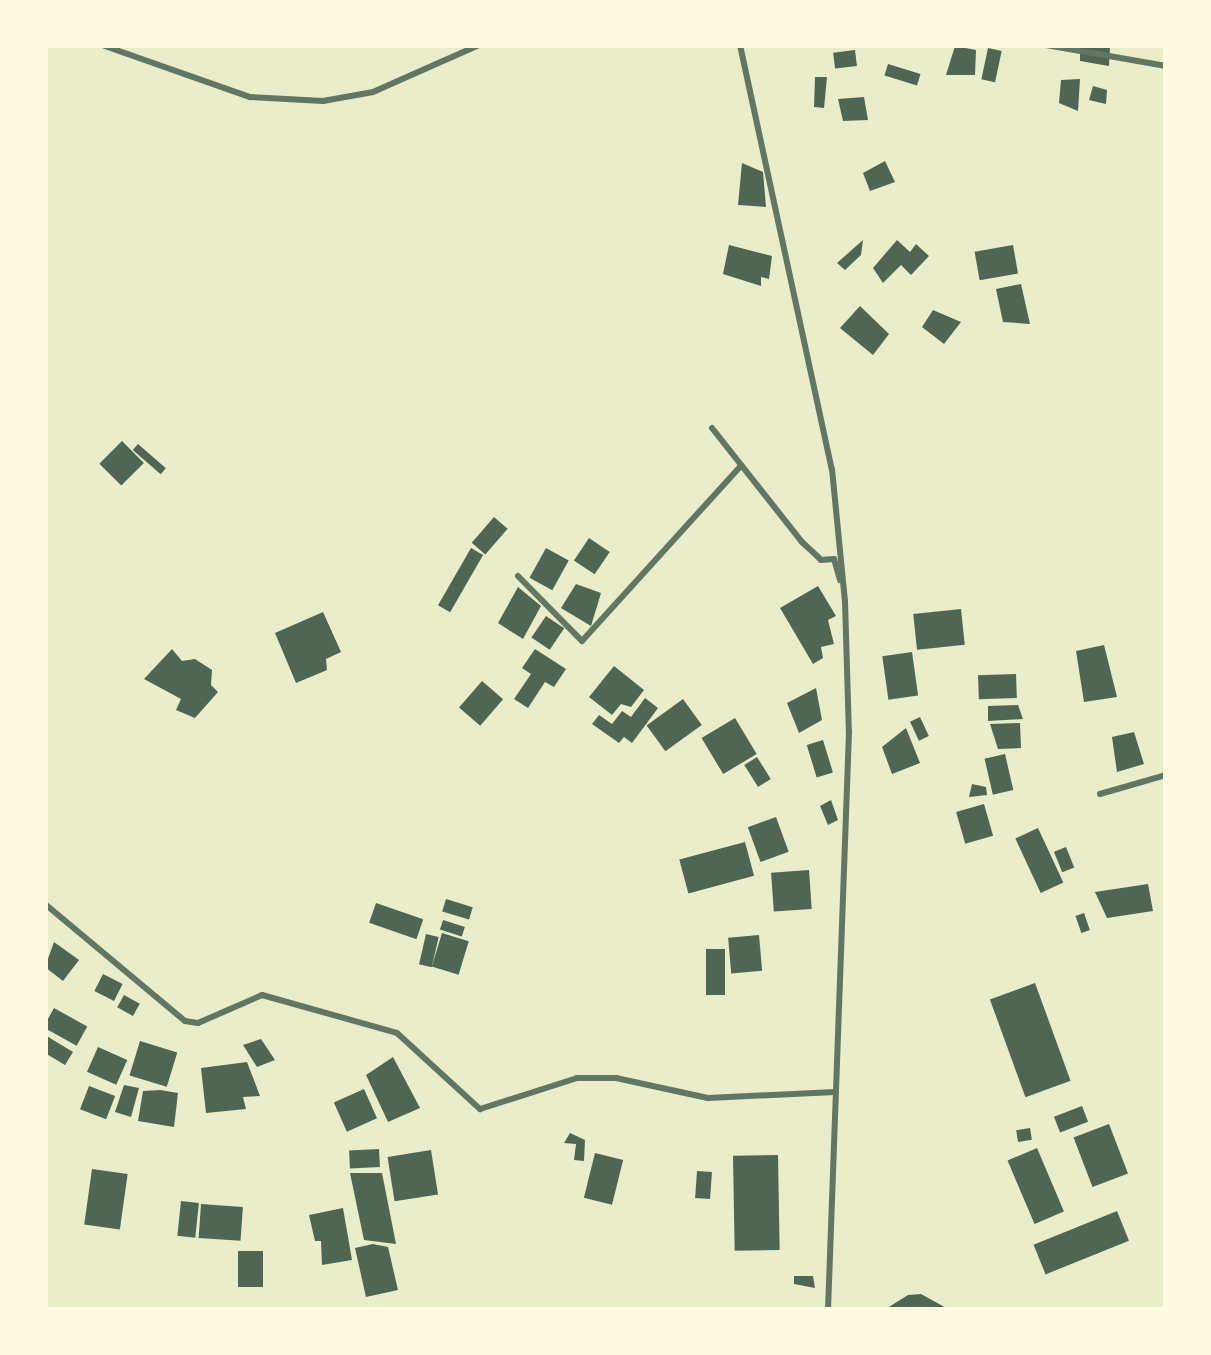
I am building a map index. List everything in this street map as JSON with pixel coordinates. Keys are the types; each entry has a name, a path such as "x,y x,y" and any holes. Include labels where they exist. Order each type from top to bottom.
{"street":[{"path":"102,45 250,97 323,100 373,92 479,45"},
{"path":"740,45 832,469 845,600 849,732 828,1310"},
{"path":"1046,45 1166,66"},
{"path":"712,428 802,542 821,560 834,559 845,600"},
{"path":"518,576 582,640 740,467"},
{"path":"1100,794 1166,775"},
{"path":"45,904 185,1021 198,1023 262,995 380,1028 397,1034 480,1109 577,1078 616,1078 708,1098 835,1092"}],"building":[{"path":"1080,45 1110,47 1109,66 1080,61"},
{"path":"955,46 976,50 975,75 946,75"},
{"path":"988,48 1002,51 995,82 981,79"},
{"path":"855,50 857,66 835,69 833,53"},
{"path":"888,64 921,74 917,85 884,75"},
{"path":"815,77 827,77 824,108 814,107"},
{"path":"1080,79 1078,111 1059,103 1061,80"},
{"path":"1093,86 1107,90 1106,104 1089,100"},
{"path":"864,97 868,120 843,121 838,99"},
{"path":"885,161 895,182 870,191 863,173"},
{"path":"742,163 763,172 766,207 738,205"},
{"path":"863,240 861,255 845,270 837,263"},
{"path":"897,240 910,252 916,244 929,256 911,275 901,265 883,283 873,268"},
{"path":"729,245 772,256 769,279 761,277 761,286 723,274"},
{"path":"1013,245 1018,274 980,280 975,252"},
{"path":"1021,284 1030,324 1003,322 996,289"},
{"path":"860,306 889,334 873,355 840,328"},
{"path":"933,310 961,322 944,344 922,327"},
{"path":"122,441 144,463 121,486 99,464"},
{"path":"138,444 166,468 161,474 133,450"},
{"path":"494,517 508,529 485,554 472,543"},
{"path":"589,538 610,552 595,574 574,560"},
{"path":"471,548 483,555 450,612 438,605"},
{"path":"546,548 569,561 552,590 530,578"},
{"path":"576,584 601,593 591,626 561,608"},
{"path":"818,586 836,616 828,620 834,644 821,647 823,658 813,664 780,608"},
{"path":"518,587 541,606 523,639 498,623"},
{"path":"961,609 965,645 917,650 913,614"},
{"path":"323,612 341,652 326,659 327,670 296,683 275,633"},
{"path":"546,616 564,628 550,650 531,638"},
{"path":"1104,645 1117,697 1084,702 1076,651"},
{"path":"172,649 182,661 195,659 212,670 211,685 218,692 195,718 176,710 181,699 144,679"},
{"path":"535,649 566,669 554,687 545,682 528,708 514,699 531,674 522,668"},
{"path":"912,652 918,696 888,700 882,656"},
{"path":"614,666 644,690 631,707 621,704 612,715 589,697"},
{"path":"1016,674 1017,698 979,699 978,675"},
{"path":"482,681 503,699 480,726 459,707"},
{"path":"816,688 822,720 799,733 787,703"},
{"path":"645,698 658,708 632,743 624,737 619,743 592,724 599,715 612,724 622,711 631,717"},
{"path":"683,699 702,725 665,751 647,725"},
{"path":"1018,705 1023,719 988,721 988,706"},
{"path":"920,717 929,736 919,741 910,722"},
{"path":"735,718 757,754 723,774 702,738"},
{"path":"1020,723 1021,748 998,749 990,724"},
{"path":"906,728 920,763 892,774 882,747"},
{"path":"1134,732 1144,764 1117,772 1112,737"},
{"path":"823,740 833,773 817,777 807,745"},
{"path":"1005,754 1013,790 993,795 985,759"},
{"path":"757,757 771,779 758,787 744,765"},
{"path":"972,784 986,787 987,795 969,797"},
{"path":"831,800 838,820 828,825 820,806"},
{"path":"984,804 993,836 965,844 956,812"},
{"path":"776,817 789,852 760,862 748,827"},
{"path":"1038,828 1063,882 1041,893 1015,839"},
{"path":"745,842 754,876 688,893 679,860"},
{"path":"1066,847 1074,867 1062,872 1054,852"},
{"path":"809,870 812,909 774,912 771,873"},
{"path":"1148,884 1153,911 1107,918 1095,892"},
{"path":"446,899 473,907 469,920 442,911"},
{"path":"376,903 423,919 416,939 369,923"},
{"path":"1084,913 1090,930 1081,933 1075,916"},
{"path":"443,920 465,927 462,937 440,930"},
{"path":"442,933 469,941 459,975 432,966"},
{"path":"426,934 439,937 432,967 419,964"},
{"path":"759,935 762,971 731,974 728,938"},
{"path":"54,942 79,960 63,981 45,967"},
{"path":"706,949 725,949 725,995 706,995"},
{"path":"103,974 123,984 114,1001 94,991"},
{"path":"1035,983 1071,1081 1025,1097 990,999"},
{"path":"124,995 140,1004 133,1016 117,1007"},
{"path":"54,1008 87,1026 77,1046 45,1028"},
{"path":"45,1035 73,1052 65,1065 45,1053"},
{"path":"261,1039 275,1060 257,1067 243,1045"},
{"path":"140,1041 177,1052 167,1087 129,1075"},
{"path":"98,1047 127,1060 116,1085 87,1072"},
{"path":"393,1057 420,1108 388,1122 366,1075"},
{"path":"247,1062 260,1096 243,1097 246,1109 206,1113 201,1068"},
{"path":"124,1085 139,1088 131,1117 115,1112"},
{"path":"89,1086 115,1096 106,1119 80,1109"},
{"path":"364,1089 377,1118 347,1132 334,1102"},
{"path":"143,1091 178,1093 174,1127 138,1121"},
{"path":"1082,1106 1088,1122 1060,1133 1054,1117"},
{"path":"1109,1124 1128,1173 1093,1187 1074,1138"},
{"path":"1030,1128 1032,1140 1018,1142 1016,1130"},
{"path":"570,1133 585,1140 584,1161 574,1160 576,1144 564,1143"},
{"path":"1037,1148 1064,1212 1035,1224 1008,1161"},
{"path":"379,1149 380,1167 350,1169 349,1151"},
{"path":"431,1150 438,1194 395,1201 388,1157"},
{"path":"595,1153 623,1160 612,1205 584,1198"},
{"path":"778,1155 780,1250 735,1251 733,1156"},
{"path":"92,1169 128,1174 120,1229 84,1224"},
{"path":"697,1171 712,1172 710,1199 695,1198"},
{"path":"350,1173 382,1173 396,1244 364,1240"},
{"path":"181,1201 199,1203 195,1238 177,1236"},
{"path":"201,1204 243,1207 241,1241 199,1238"},
{"path":"343,1208 352,1260 322,1265 321,1241 315,1241 309,1215"},
{"path":"1117,1211 1129,1241 1046,1274 1034,1245"},
{"path":"373,1244 388,1247 398,1290 366,1297 355,1248"},
{"path":"238,1251 263,1251 263,1287 238,1287"},
{"path":"794,1276 813,1276 815,1288 794,1284"},
{"path":"921,1294 950,1310 884,1310 908,1295"}]}
